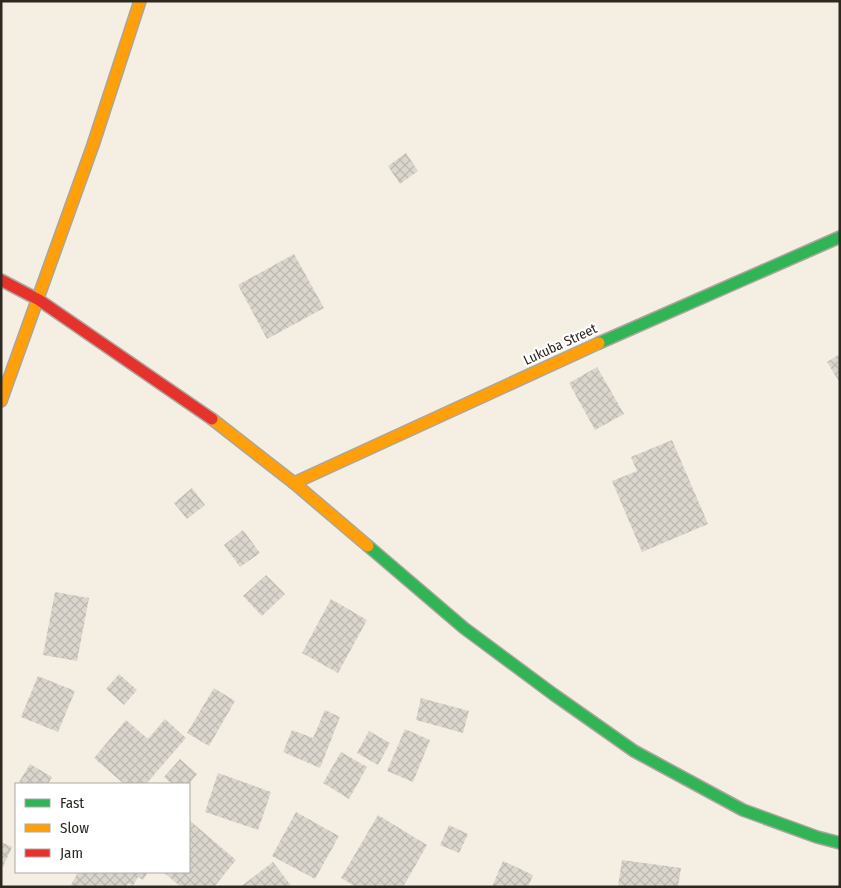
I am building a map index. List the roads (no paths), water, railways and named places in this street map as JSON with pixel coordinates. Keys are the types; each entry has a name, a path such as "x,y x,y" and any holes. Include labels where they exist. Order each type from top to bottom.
{"street":[{"path":"1,401 39,300 93,145 140,1"},
{"name":"Lukuba Street","path":"294,483 595,345 840,237"},
{"path":"1,280 39,300 197,408 294,483 464,628 634,751 743,810 817,837 840,843"}]}
